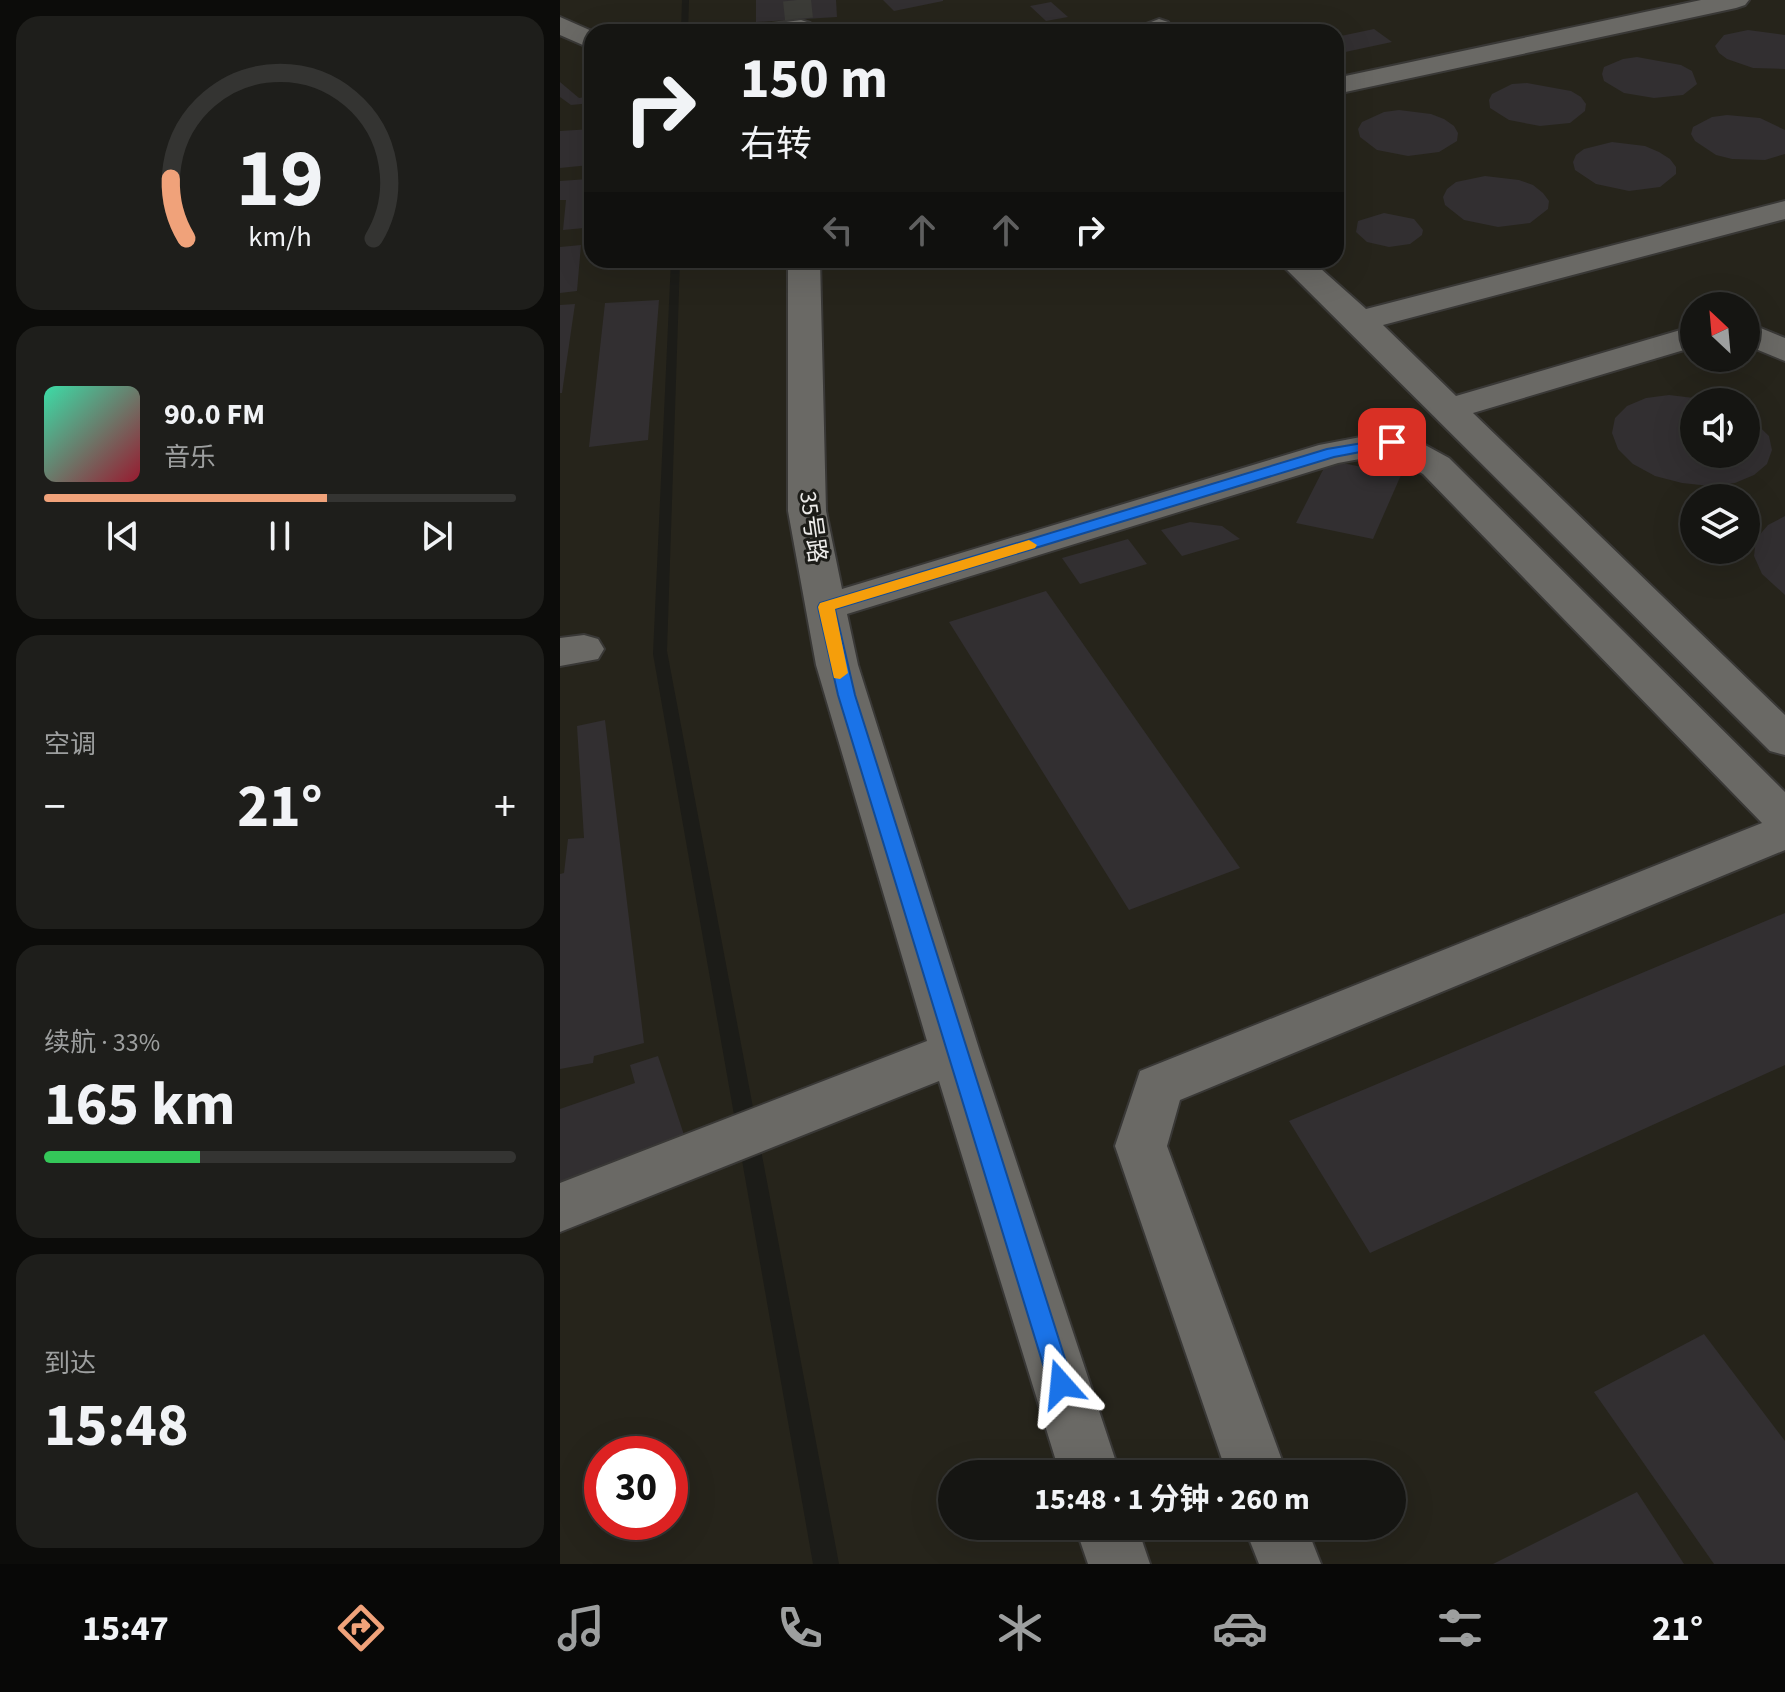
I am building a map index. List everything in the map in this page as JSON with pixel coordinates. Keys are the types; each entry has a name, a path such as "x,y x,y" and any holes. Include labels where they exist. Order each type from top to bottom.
{"street":[{"path":"1344,84 1736,0"},
{"path":"560,25 584,39"},
{"path":"560,51 584,46"},
{"path":"1360,321 1785,210"},
{"name":"35号路","path":"804,268 807,511 837,665 955,1052 1086,1460"},
{"path":"1302,268 1360,321 1785,740"},
{"path":"1760,339 1785,351"},
{"path":"1449,409 1680,340"},
{"path":"826,607 1332,453 1392,442 1436,466 1785,819"},
{"path":"1252,1460 1141,1146 1158,1086 1785,832"},
{"path":"560,1208 955,1052"},
{"path":"1111,1540 1119,1564"},
{"path":"1281,1540 1290,1564"}],"shaded area":[{"path":"560,0 682,0 681,24 584,24 584,268 671,268 653,654 813,1564 560,1564"},
{"path":"689,0 1785,0 1785,1564 839,1564 667,651 680,268 1344,268 1344,24 688,24"}],"building":[{"path":"756,0 836,0 837,17 756,22"},
{"path":"883,0 943,0 943,1 894,11"},
{"path":"1051,2 1068,17 1046,21 1030,6"},
{"path":"1374,29 1392,42 1344,52 1344,35"},
{"path":"1748,30 1785,35 1785,69 1753,68 1719,53 1715,46 1724,35"},
{"path":"1637,57 1681,65 1692,71 1697,84 1683,95 1654,98 1624,93 1604,81 1604,67"},
{"path":"560,82 579,98 584,97 584,104 571,105 560,97"},
{"path":"1527,83 1571,91 1586,104 1585,111 1570,123 1540,126 1509,120 1490,108 1492,94 1512,84"},
{"path":"1399,110 1444,119 1454,126 1458,133 1457,141 1439,152 1408,156 1377,150 1360,137 1358,129 1362,122 1384,112"},
{"path":"1712,117 1760,118 1785,130 1785,154 1765,160 1732,159 1716,155 1695,141 1691,134 1693,127"},
{"path":"584,130 584,166 560,168 560,131"},
{"path":"1612,142 1645,146 1659,152 1670,159 1676,167 1676,174 1660,187 1629,191 1596,184 1575,170 1573,162 1576,155 1584,149"},
{"path":"1485,176 1533,185 1549,201 1548,209 1530,223 1498,227 1464,220 1445,205 1443,197 1456,182"},
{"path":"584,179 584,228 563,230 566,200 560,200 560,181"},
{"path":"1384,213 1414,219 1423,230 1422,235 1410,244 1389,247 1367,242 1356,232 1358,221"},
{"path":"581,245 577,291 560,293 560,247"},
{"path":"659,300 648,440 589,447 605,303"},
{"path":"575,304 562,393 560,393 560,305"},
{"path":"1680,396 1680,468 1760,468 1760,427 1769,436 1772,450 1767,464 1754,475 1735,483 1691,484 1655,476 1633,464 1618,449 1612,433 1615,418 1627,406 1646,398"},
{"path":"1328,460 1401,475 1373,539 1296,523"},
{"path":"1785,516 1785,595 1762,574 1758,564 1760,564 1760,534 1768,525"},
{"path":"1190,522 1222,526 1240,539 1182,556 1161,530"},
{"path":"1128,539 1147,564 1080,584 1062,558"},
{"path":"1046,591 1240,868 1129,910 949,622"},
{"path":"605,720 644,1043 594,1056 593,1063 560,1069 560,874 564,873 568,839 584,838 577,726"},
{"path":"1785,913 1785,1065 1370,1253 1289,1121"},
{"path":"658,1056 688,1147 560,1197 560,1109 635,1083 630,1065"},
{"path":"1704,1334 1785,1441 1785,1564 1714,1564 1594,1392"},
{"path":"1637,1492 1684,1564 1493,1564"}],"tunnel":[{"path":"797,0 799,19"}],"slow traffic":[{"path":"840,673 826,607 1029,545"}],"route":[{"path":"1061,1384 846,695 826,607 1332,453 1392,442"}]}
